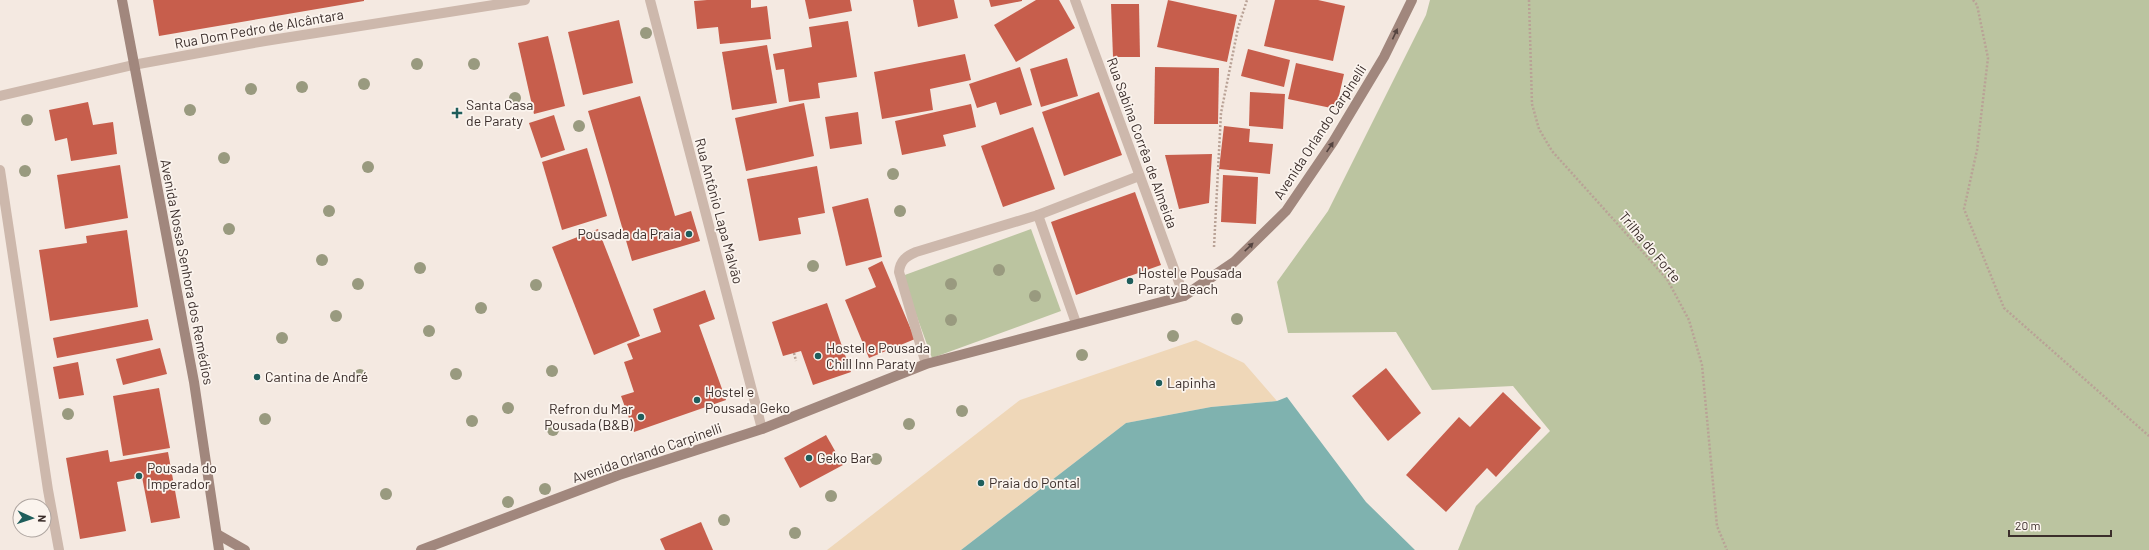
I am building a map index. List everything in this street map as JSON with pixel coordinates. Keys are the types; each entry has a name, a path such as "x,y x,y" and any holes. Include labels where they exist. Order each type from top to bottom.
{"street":[{"name":"Avenida Nossa Senhora dos Remédios","path":"122,0 133,65 194,382 219,550"},
{"name":"Rua Dom Pedro de Alcântara","path":"0,96 133,65 265,41 525,0"},
{"name":"Rua Antônio Lapa Malvão","path":"650,0 762,429"},
{"name":"Rua Sabina Corrêa de Almeida","path":"1075,0 1184,296"},
{"name":"Avenida Orlando Carpinelli","path":"421,550 619,475 762,429 926,364 1076,323 1184,296 1234,262 1286,211 1333,142 1380,64 1412,0"},
{"path":"0,170 48,490 59,550"},
{"path":"926,364 899,272 900,264 907,256 1038,215 1139,176"},
{"path":"1038,215 1076,323"},
{"path":"217,534 245,550"}],"path":[{"path":"1212,277 1221,113 1238,28 1247,0"},
{"name":"Trilha do Forte","path":"1529,0 1532,104 1539,128 1552,151 1667,280 1689,320 1702,365 1717,526 1726,550"},
{"path":"1973,0 1977,4 1988,58 1977,150 1964,209 2004,308 2149,436"},
{"path":"794,353 796,361"}],"green space":[{"path":"1430,0 2149,0 2149,550 1458,550 1476,506 1550,431 1513,386 1432,390 1396,332 1288,333 1277,282 1328,211 1426,15"},
{"path":"1031,229 1061,311 932,358 902,276"}],"sand":[{"name":"Praia do Pontal","path":"1196,340 1244,363 1277,401 1211,407 1126,423 961,550 827,550 1020,400"}],"water":[{"path":"1287,397 1366,502 1415,550 961,550 1126,423 1211,407 1277,401"}],"building":[{"path":"153,0 364,0 364,1 159,36"},
{"path":"751,0 751,8 767,6 771,39 720,44 718,27 697,29 694,1"},
{"path":"805,0 850,0 852,11 809,19"},
{"path":"913,0 954,0 958,18 918,27"},
{"path":"989,0 1022,0 1022,1 991,7"},
{"path":"1036,0 1059,0 1075,28 1016,62 994,25"},
{"path":"1168,0 1237,15 1227,62 1157,47"},
{"path":"1275,0 1318,0 1345,6 1333,61 1264,46"},
{"path":"1111,4 1139,4 1140,57 1113,57"},
{"path":"619,20 633,83 583,95 568,32"},
{"path":"848,21 857,77 818,83 820,98 789,102 784,69 776,70 773,54 812,47 809,27"},
{"path":"548,36 565,106 534,114 518,43"},
{"path":"767,45 777,103 732,110 722,52"},
{"path":"1248,49 1290,60 1284,87 1241,76"},
{"path":"965,54 971,80 930,89 933,110 882,119 874,72"},
{"path":"1067,58 1078,96 1041,107 1030,69"},
{"path":"1296,63 1344,74 1336,109 1288,99"},
{"path":"1020,67 1032,105 1000,115 996,102 977,108 969,84"},
{"path":"1155,67 1219,68 1218,124 1154,124"},
{"path":"1099,92 1122,155 1064,176 1042,112"},
{"path":"1250,92 1285,94 1283,129 1249,126"},
{"path":"640,96 675,216 691,211 700,241 632,261 588,111"},
{"path":"88,102 93,125 113,122 117,154 71,161 67,138 55,141 49,110"},
{"path":"804,103 814,156 746,171 735,118"},
{"path":"971,104 976,127 943,135 946,146 902,155 895,121"},
{"path":"858,112 862,144 830,149 825,117"},
{"path":"554,115 565,150 541,158 529,123"},
{"path":"1224,126 1250,129 1249,142 1273,144 1270,174 1219,169"},
{"path":"1033,127 1055,189 1003,207 981,146"},
{"path":"587,148 607,216 562,230 542,162"},
{"path":"1212,154 1209,203 1179,209 1165,155"},
{"path":"120,165 128,218 65,229 57,175"},
{"path":"817,166 825,213 798,218 801,234 759,241 747,179"},
{"path":"1223,175 1258,177 1256,224 1221,222"},
{"path":"1135,192 1161,265 1076,295 1051,222"},
{"path":"868,198 882,257 846,266 832,207"},
{"path":"598,229 640,336 594,355 552,247"},
{"path":"127,230 138,307 50,321 39,250 87,243 86,236"},
{"path":"882,261 915,339 869,358 845,300 876,287 868,268"},
{"path":"705,290 715,319 699,325 726,400 634,432 621,396 634,392 624,362 633,359 627,344 661,332 653,309"},
{"path":"827,303 851,372 813,385 801,351 783,356 772,322"},
{"path":"148,319 153,340 57,358 53,338"},
{"path":"160,348 167,374 123,385 116,359"},
{"path":"78,362 84,395 59,399 53,367"},
{"path":"1386,368 1421,413 1388,441 1352,396"},
{"path":"159,388 170,448 123,456 113,396"},
{"path":"1503,392 1541,428 1496,477 1487,468 1446,512 1406,475 1459,417 1470,427"},
{"path":"826,435 843,465 800,488 784,458"},
{"path":"108,450 110,462 168,452 180,518 151,523 142,477 117,482 126,531 80,539 66,458"},
{"path":"701,522 713,550 665,550 660,539"}],"place":[{"name":"Santa Casa de Paraty","path":"457,113"},
{"name":"Pousada da Praia","path":"689,234"},
{"name":"Hostel e Pousada Paraty Beach","path":"1130,281"},
{"name":"Hostel e Pousada Chill Inn Paraty","path":"818,356"},
{"name":"Cantina de André","path":"257,377"},
{"name":"Lapinha","path":"1159,383"},
{"name":"Hostel e Pousada Geko","path":"697,400"},
{"name":"Refron du Mar Pousada (B&B)","path":"641,417"},
{"name":"Geko Bar","path":"809,458"},
{"name":"Pousada do Imperador","path":"139,476"},
{"name":"Praia do Pontal","path":"981,483"}]}
